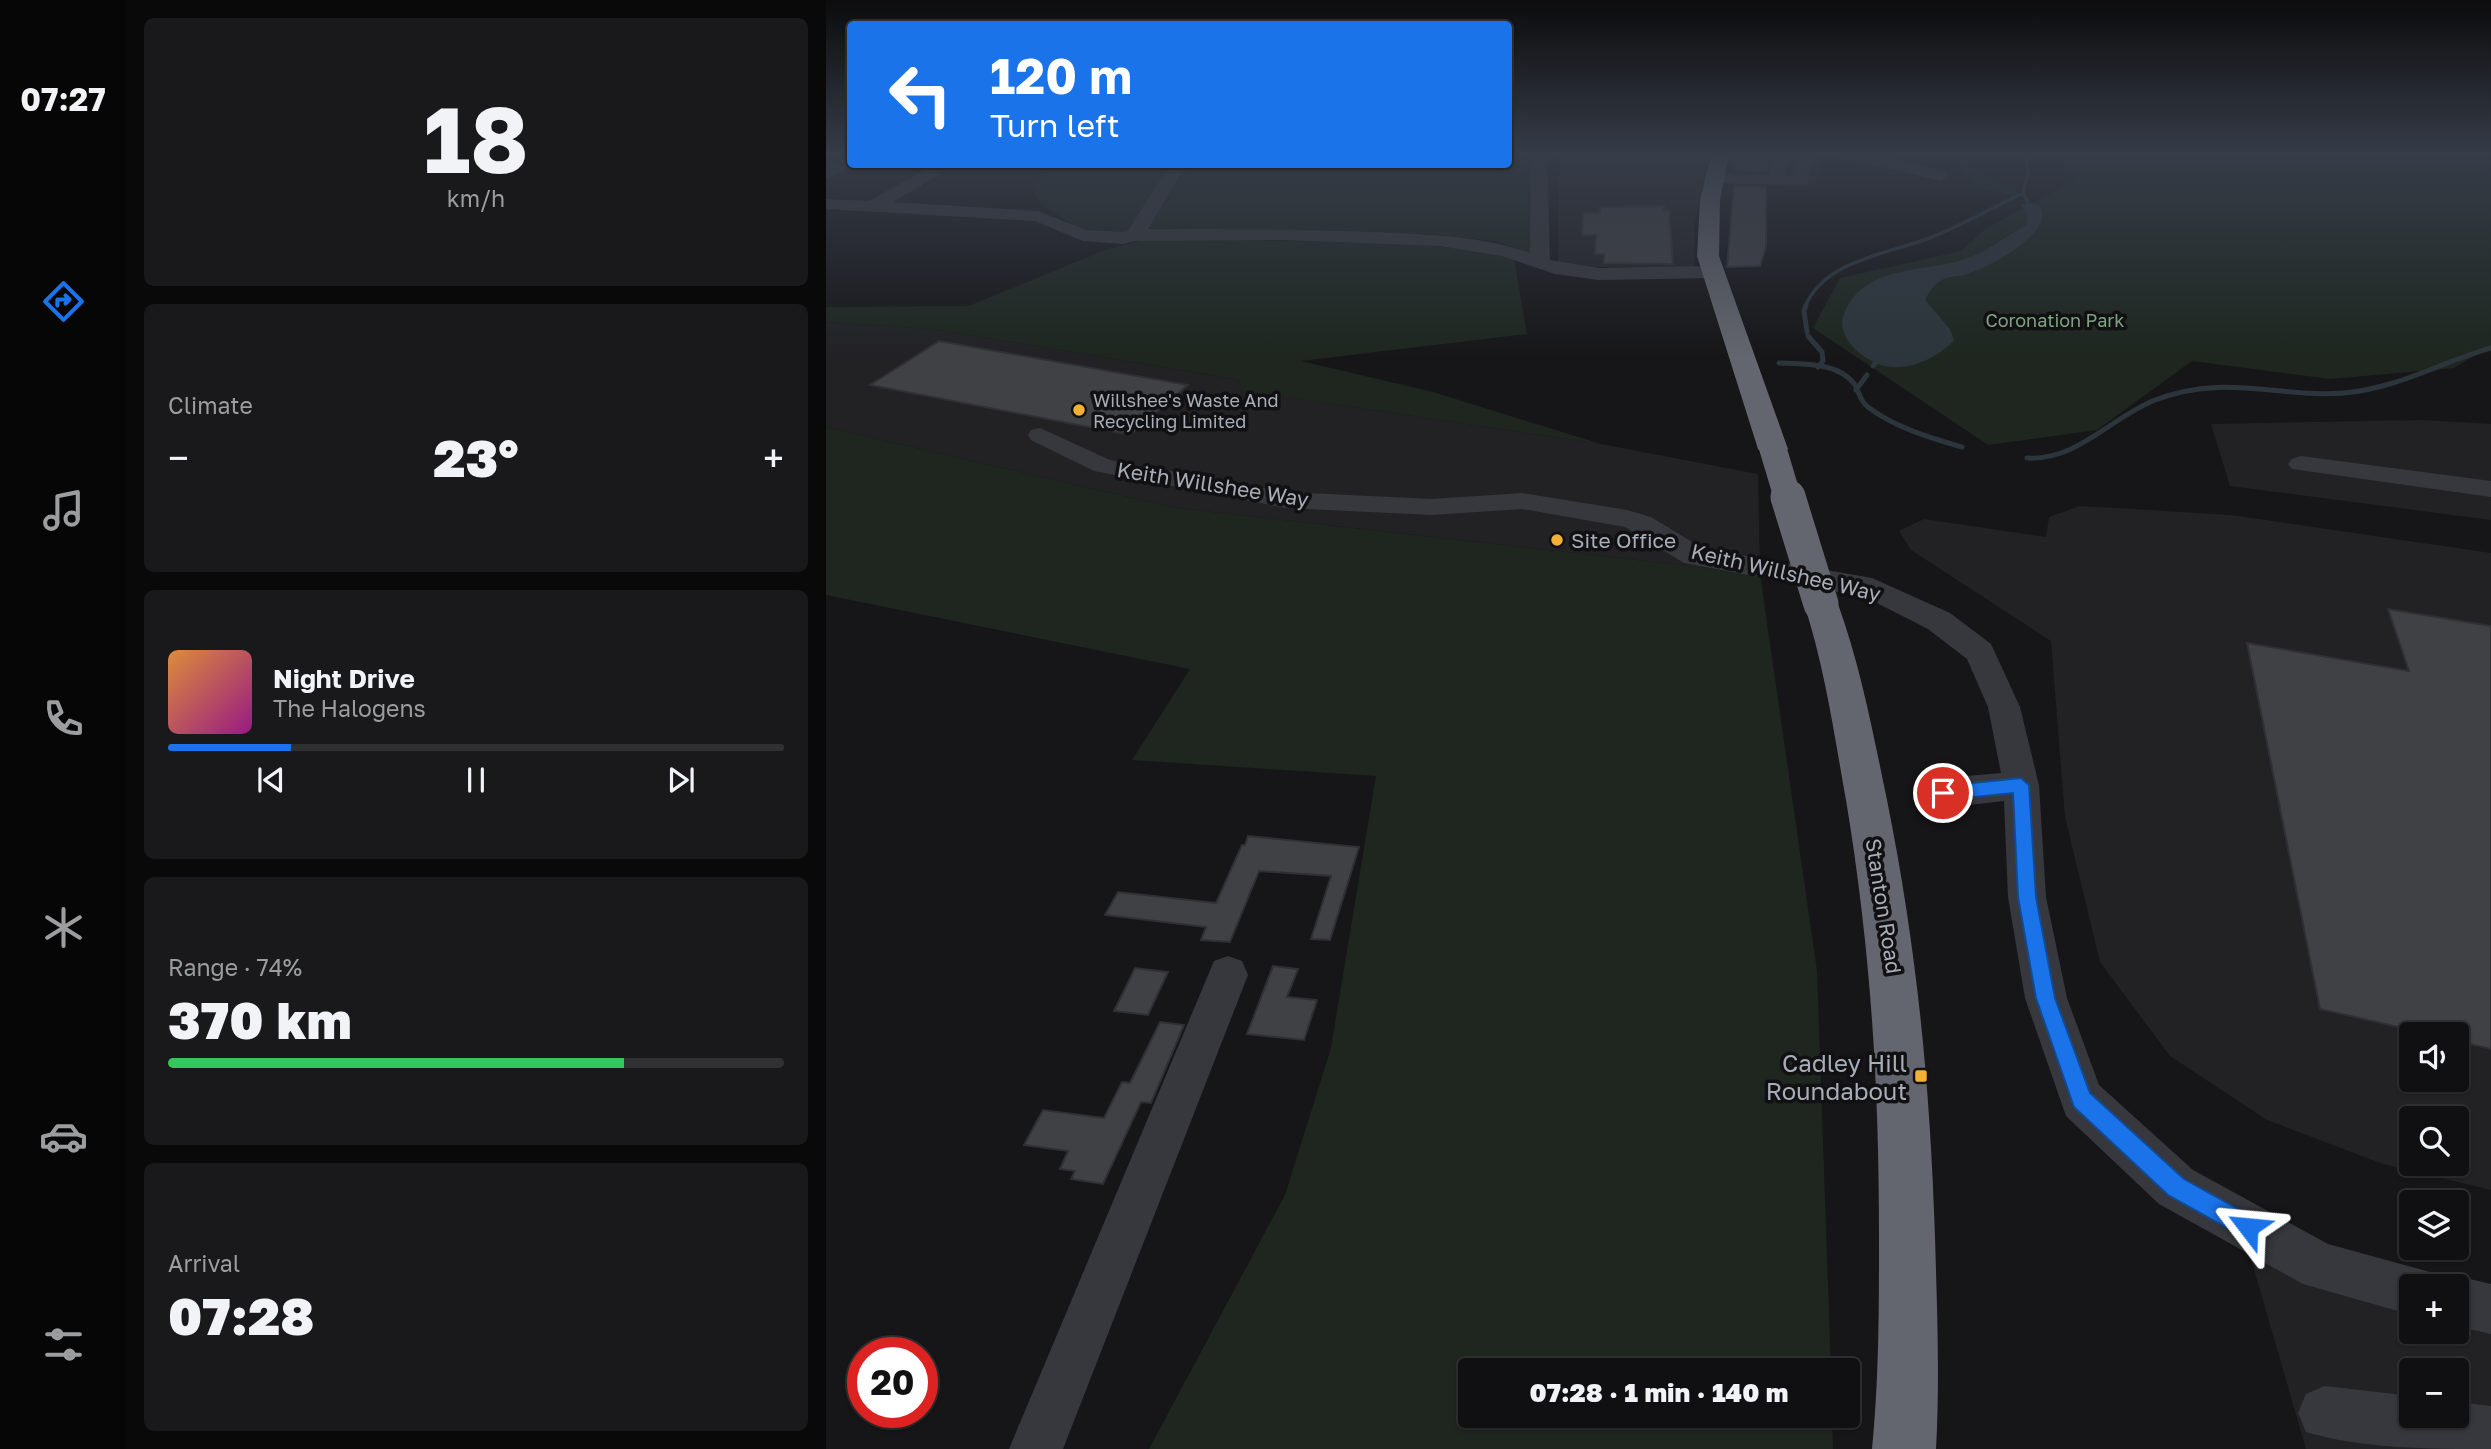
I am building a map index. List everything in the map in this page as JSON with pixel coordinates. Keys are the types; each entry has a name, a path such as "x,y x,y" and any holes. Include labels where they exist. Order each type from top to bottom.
{"highway":[{"name":"Stanton Road","path":"1708,223 1712,272 1835,642 1850,706 1883,885 1896,984 1903,1075 1908,1317 1904,1449"}],"lane":[{"path":"1053,223 1083,236 1123,238 1135,235 1281,234 1440,240 1506,251 1555,268 1599,274 1712,272"},
{"path":"1135,235 1143,223"},
{"path":"1540,223 1540,261"},
{"name":"Keith Willshee Way","path":"1040,435 1103,466 1286,499 1432,507 1522,501 1627,519 1641,523 1694,556 1872,588 1939,621 1980,652 2004,706 2021,785 2027,897 2046,998 2082,1100 2176,1187 2320,1267 2399,1287"},
{"path":"2301,464 2491,489"},
{"path":"1943,793 2021,785"},
{"path":"1036,1449 1228,975"},
{"path":"2469,1304 2491,1309"},
{"path":"2325,1413 2491,1433"}],"shaded area":[{"path":"1558,223 1695,223 1695,269 1558,266"},
{"path":"2026,223 2040,223 2030,237 2017,248 1988,265 1942,280 1928,294 1925,300 1950,329 1954,340 1942,351 1918,364 1892,367 1883,366 1865,357 1849,342 1842,324 1844,314 1853,298 1865,286 1896,273 1965,259"},
{"path":"826,322 932,329 1236,379 1246,391 1601,444 1758,474 1760,574 1176,508 826,427"},
{"path":"2423,420 2491,424 2491,520 2230,486 2211,424"},
{"path":"2080,506 2231,515 2491,553 2491,1190 2433,1176 2469,1176 2469,1106 2399,1106 2399,1168 2267,1120 2170,1056 2100,962 2065,817 2051,641 1911,550 1899,531 1924,519 2046,537 2049,517"},
{"path":"2251,1259 2399,1302 2399,1344 2469,1344 2469,1321 2491,1327 2491,1449 2306,1449"}],"green space":[{"path":"1070,223 1138,223 1130,235 1087,234"},
{"path":"1152,223 1534,223 1533,255 1496,241 1431,234 1148,228"},
{"name":"Coronation Park","path":"1997,223 2491,223 2491,346 2454,368 2330,379 2192,361 2097,430 1988,445 1813,328 1840,278 1961,251 1984,230"},
{"path":"1153,238 1417,244 1483,251 1514,259 1527,334 1301,361 1433,392 1601,444 1245,391 1236,379 932,329 826,322 826,307 968,306 1108,249"},
{"path":"826,427 1176,508 1760,574 1817,971 1831,1358 1458,1358 1458,1428 1832,1428 1833,1449 1149,1449 1285,1195 1331,1048 1376,776 1132,760 1190,669 826,595"}],"building":[{"path":"1583,223 1670,223 1673,264 1604,263 1604,254 1595,254 1596,235 1582,235"},
{"path":"1731,223 1766,223 1766,246 1760,266 1727,267"},
{"name":"Willshee's Waste And Recycling Limited","path":"939,341 1188,385 1130,435 870,385"},
{"path":"2388,609 2491,626 2491,1049 2469,1044 2469,1022 2399,1022 2399,1027 2320,1009 2247,643 2409,671"},
{"path":"1248,836 1359,847 1330,940 1311,939 1331,876 1259,871 1230,942 1201,940 1206,927 1105,915 1118,892 1216,903"},
{"path":"1273,966 1298,969 1287,997 1317,1000 1304,1040 1247,1034"},
{"path":"1135,968 1168,972 1148,1015 1114,1011"},
{"path":"1160,1022 1184,1025 1151,1103 1141,1102 1103,1184 1071,1179 1075,1171 1060,1169 1068,1151 1024,1145 1043,1110 1104,1118 1122,1082 1130,1083"}],"waterway":[{"path":"1806,306 1814,291 1842,269 1877,254 1930,238 1964,223"},
{"path":"1806,306 1807,332"},
{"path":"1808,336 1822,352 1823,361 1819,366"},
{"path":"2027,458 2062,453 2139,408 2181,392 2228,387 2319,394 2344,393 2400,381 2491,348"},
{"path":"1873,366 1876,362"},
{"path":"1779,363 1819,366"},
{"path":"1819,366 1840,372 1848,377 1857,389"},
{"path":"1857,389 1867,375"},
{"path":"1857,389 1865,404 1878,414 1913,431 1962,447"}],"place":[{"name":"Willshee's Waste And Recycling Limited","path":"1079,410"},
{"name":"Site Office","path":"1557,540"},
{"name":"Cadley Hill Roundabout","path":"1921,1076"}],"route":[{"path":"1943,793 2021,785 2027,897 2046,998 2082,1100 2176,1187 2248,1227"}]}
